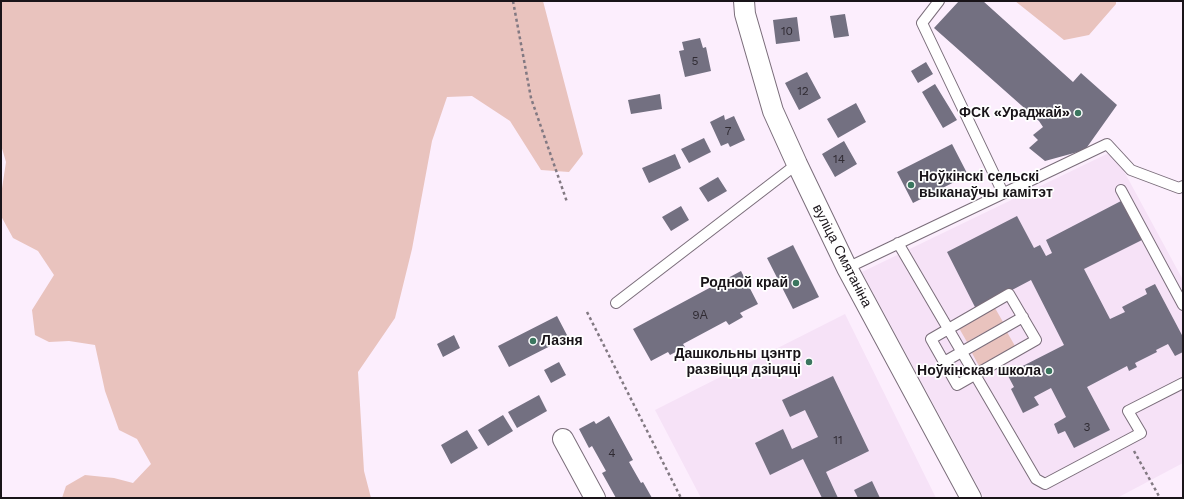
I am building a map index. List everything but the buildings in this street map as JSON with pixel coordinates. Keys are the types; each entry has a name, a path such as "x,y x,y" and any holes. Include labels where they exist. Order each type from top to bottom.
{"street":[{"name":"вуліца Смятаніна","path":"744,1 746,14 773,111 847,268 971,498"},
{"path":"564,439 595,498"}],"lane":[{"path":"940,1 922,24 1003,193"},
{"path":"847,268 1108,144 1131,170 1179,188 1183,186"},
{"path":"616,303 798,164"},
{"path":"1121,190 1183,305"},
{"path":"898,243 1036,479 1045,484 1141,433 1128,411 1183,383"},
{"path":"1010,294 1022,317 1036,340 957,385 931,339 1010,294"},
{"path":"944,362 1022,317"}],"path":[{"path":"513,1 531,98 566,202"},
{"path":"587,312 681,498"},
{"path":"1128,440 1160,498"}],"shaded area":[{"path":"1,1 543,1 583,154 569,172 541,170 510,121 472,96 447,97 432,141 412,249 395,318 358,372 364,471 371,498 62,498 66,486 85,475 114,478 133,483 151,464 137,439 119,430 105,391 95,345 69,341 49,342 35,335 32,310 54,275 38,251 13,238 1,216 1,195 6,162 1,145"},
{"path":"1015,1 1116,1 1116,4 1089,35 1064,40"},
{"name":"Ноўкінская школа","path":"1113,151 1183,280 1183,463 1117,498 984,498 862,272"},
{"path":"995,308 1003,322 967,342 959,328"},
{"name":"Дашкольны цэнтр развіцця дзіцяці","path":"845,314 936,498 701,498 655,410"},
{"path":"1007,332 1015,346 979,366 972,353"}],"place":[{"name":"ФСК «Ураджай»","path":"1078,113"},
{"name":"Ноўкінскі сельскі выканаўчы камітэт","path":"911,185"},
{"name":"Родной край","path":"796,283"},
{"name":"Лазня","path":"533,341"},
{"name":"Дашкольны цэнтр развіцця дзіцяці","path":"809,362"},
{"name":"Ноўкінская школа","path":"1049,371"}]}
